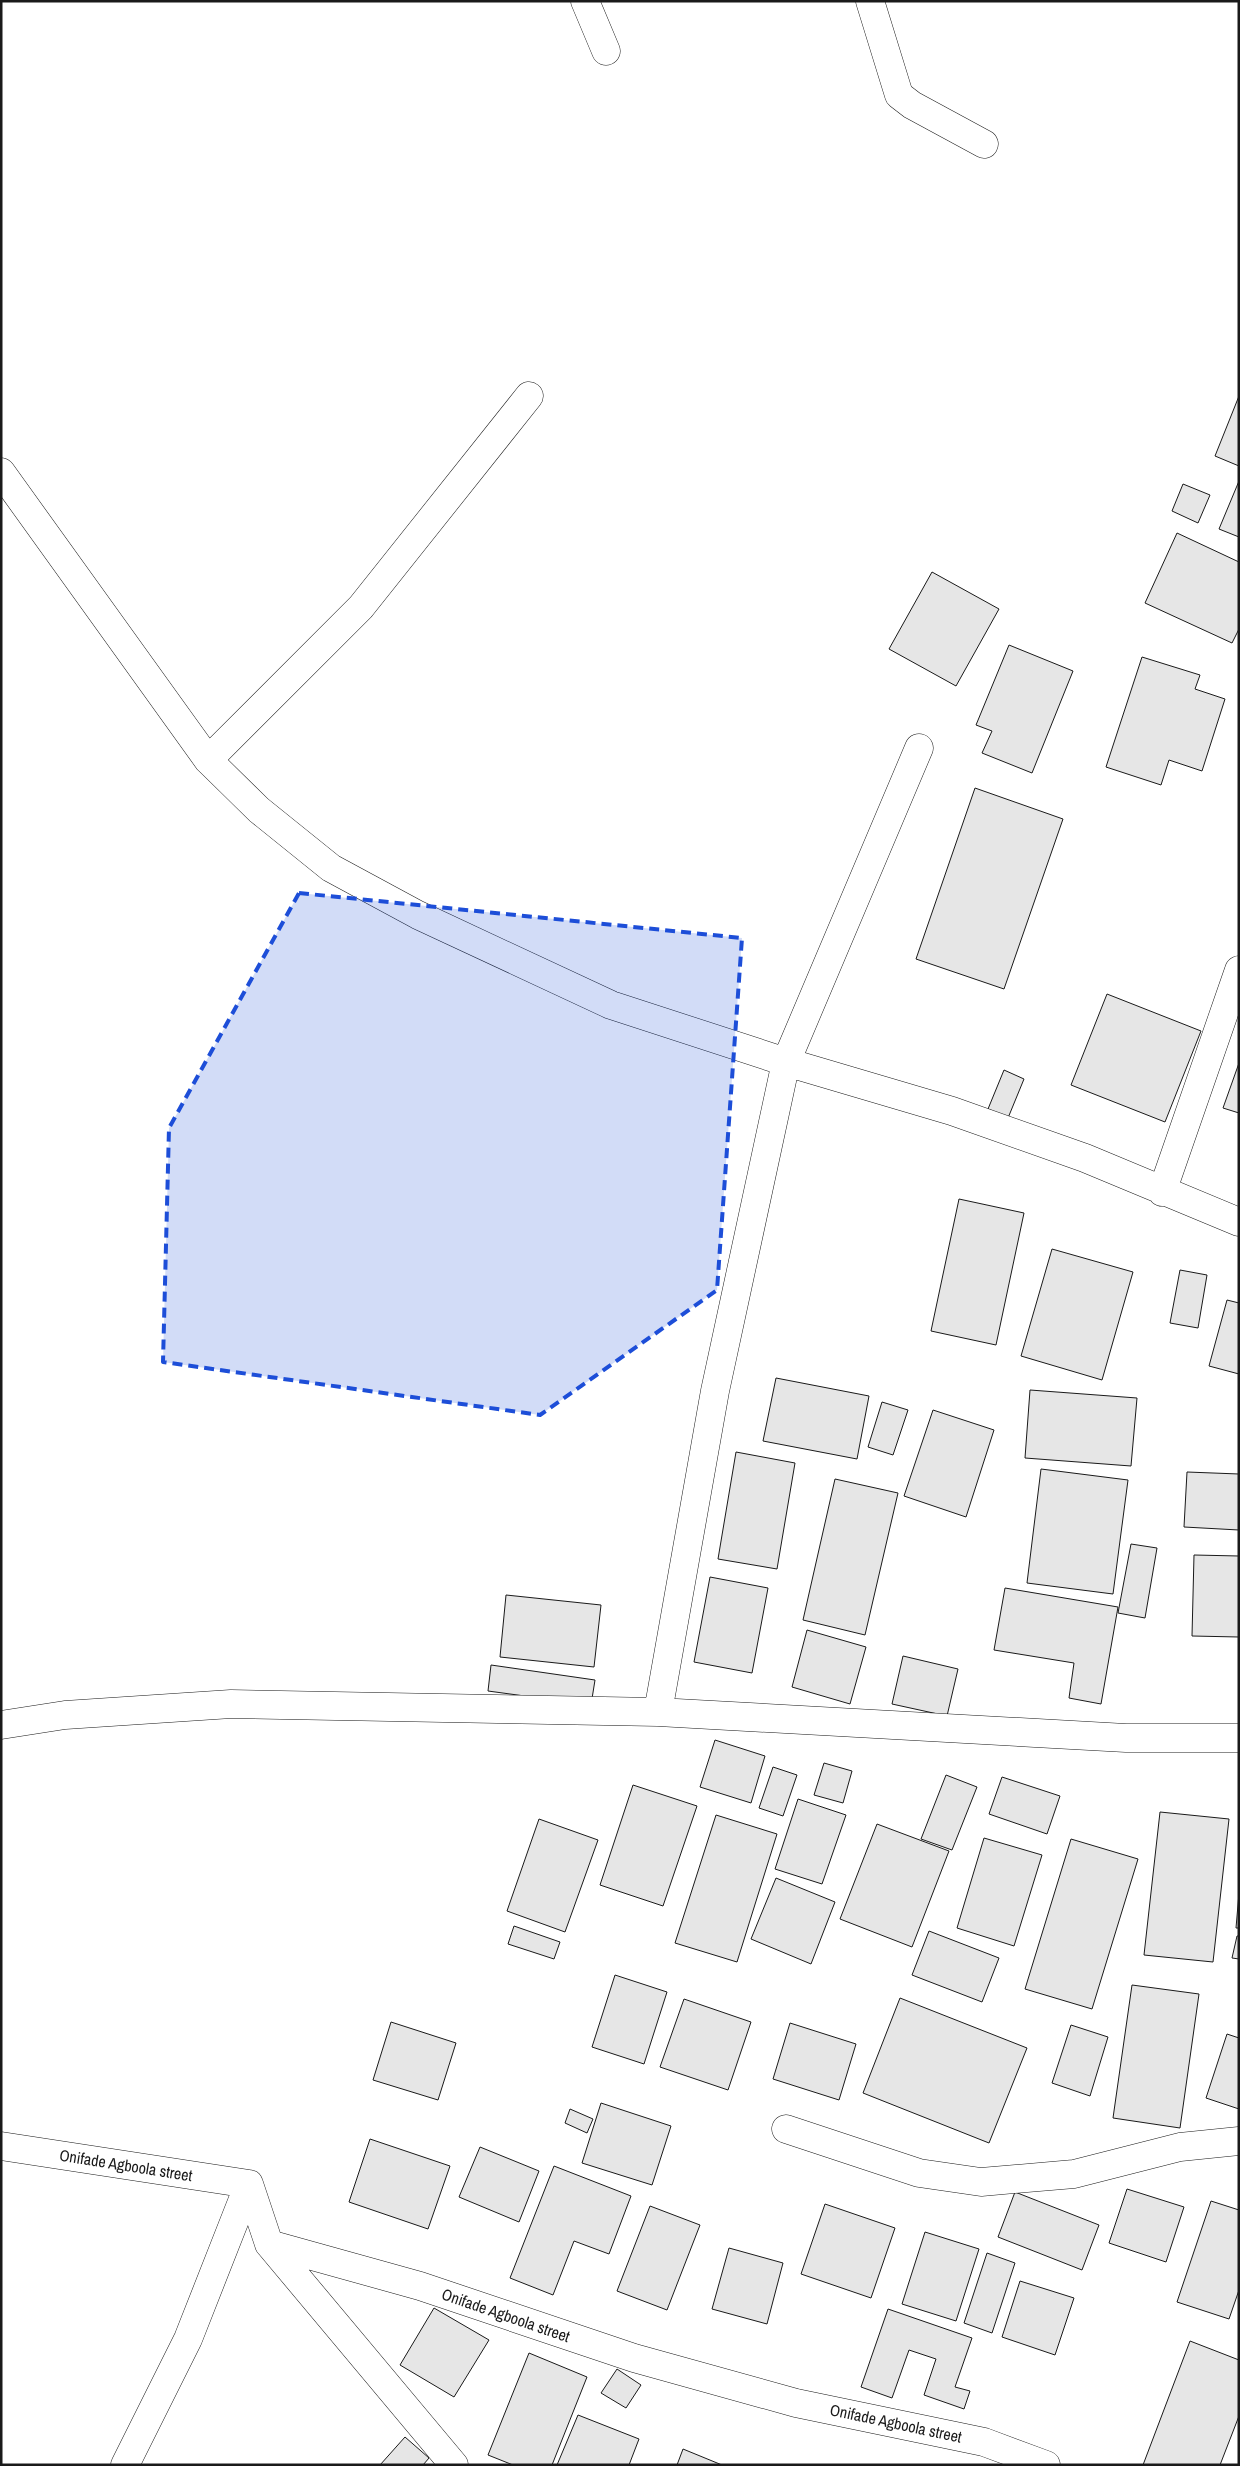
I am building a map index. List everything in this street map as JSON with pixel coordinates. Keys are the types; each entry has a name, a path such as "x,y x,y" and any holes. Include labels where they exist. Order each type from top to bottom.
{"street":[{"path":"585,1 606,52"},
{"path":"870,1 899,95 912,105 984,144"},
{"path":"208,760 361,607 529,396"},
{"path":"1,472 208,760 259,810 330,868 418,915 611,1004 786,1062 952,1111 1085,1158 1162,1192 1239,1222"},
{"path":"658,1712 715,1391 786,1062 919,748"},
{"path":"1162,1192 1239,970"},
{"path":"1,1725 65,1716 231,1704 658,1712 1126,1738 1239,1738"},
{"path":"786,2129 919,2173 981,2182 1074,2174 1180,2147 1239,2141"},
{"name":"Onifade Agboola street","path":"1,2146 249,2184"},
{"path":"249,2184 269,2244 454,2465"},
{"path":"125,2465 188,2339 249,2184"},
{"name":"Onifade Agboola street","path":"269,2244 420,2286 634,2358 796,2403 984,2442 1046,2465"}],"highlighted area":[{"path":"299,893 742,938 717,1290 540,1415 163,1362 169,1128"}],"building":[{"path":"1239,396 1239,466 1215,456"},
{"path":"1239,481 1239,537 1219,529"},
{"path":"1183,484 1210,495 1198,523 1172,511"},
{"path":"1177,533 1239,562 1239,629 1232,643 1145,603"},
{"path":"932,572 999,609 956,686 889,649"},
{"path":"1009,645 1073,671 1032,773 982,753 992,731 976,725"},
{"path":"1142,657 1200,675 1195,689 1225,699 1202,771 1169,760 1161,785 1106,767"},
{"path":"975,788 1063,819 1004,989 916,959"},
{"path":"1107,994 1201,1031 1165,1122 1071,1085"},
{"path":"1239,1063 1239,1113 1223,1108"},
{"path":"1004,1070 1024,1079 1008,1118 988,1109"},
{"path":"959,1199 1024,1213 996,1345 931,1331"},
{"path":"1052,1249 1133,1272 1102,1380 1021,1356"},
{"path":"1180,1270 1207,1275 1198,1328 1170,1323"},
{"path":"1227,1300 1239,1303 1239,1374 1209,1366"},
{"path":"776,1378 869,1396 857,1459 763,1441"},
{"path":"1030,1390 1137,1398 1131,1466 1025,1458"},
{"path":"882,1402 908,1410 893,1455 868,1447"},
{"path":"933,1410 994,1430 966,1517 904,1496"},
{"path":"736,1452 795,1463 777,1569 718,1559"},
{"path":"1041,1469 1128,1480 1113,1594 1027,1583"},
{"path":"1187,1472 1239,1474 1239,1530 1184,1527"},
{"path":"835,1479 898,1493 865,1635 803,1620"},
{"path":"1131,1544 1157,1548 1145,1618 1118,1613"},
{"path":"1194,1555 1239,1556 1239,1637 1192,1636"},
{"path":"710,1577 768,1588 752,1673 694,1662"},
{"path":"1005,1588 1118,1607 1101,1704 1069,1698 1074,1663 994,1650"},
{"path":"506,1595 601,1605 594,1667 500,1657"},
{"path":"807,1630 866,1647 850,1704 792,1687"},
{"path":"903,1656 958,1669 947,1716 892,1704"},
{"path":"491,1665 595,1680 591,1705 488,1691"},
{"path":"715,1740 765,1756 751,1803 700,1787"},
{"path":"824,1763 852,1771 843,1803 814,1795"},
{"path":"773,1767 797,1775 783,1816 759,1808"},
{"path":"946,1775 977,1787 952,1850 921,1839"},
{"path":"1002,1777 1060,1796 1047,1834 989,1814"},
{"path":"633,1785 697,1806 663,1906 600,1885"},
{"path":"798,1799 846,1815 822,1884 775,1869"},
{"path":"1160,1812 1229,1819 1213,1962 1144,1955"},
{"path":"716,1815 777,1834 737,1962 675,1943"},
{"path":"539,1819 598,1840 565,1932 507,1911"},
{"path":"877,1824 949,1851 912,1947 840,1919"},
{"path":"984,1838 1042,1855 1014,1946 957,1928"},
{"path":"1071,1839 1138,1859 1092,2009 1025,1989"},
{"path":"776,1878 835,1902 811,1964 751,1939"},
{"path":"1239,1893 1239,1928 1236,1928"},
{"path":"514,1926 560,1942 554,1959 508,1944"},
{"path":"929,1931 999,1958 982,2002 912,1975"},
{"path":"1237,1936 1239,1936 1239,1959 1232,1958"},
{"path":"615,1975 667,1992 644,2064 592,2047"},
{"path":"1132,1985 1199,1994 1180,2128 1113,2118"},
{"path":"900,1998 1027,2048 989,2143 863,2093"},
{"path":"684,1999 751,2022 728,2090 660,2067"},
{"path":"391,2022 456,2043 438,2100 373,2080"},
{"path":"790,2023 856,2044 839,2100 773,2079"},
{"path":"1071,2025 1108,2037 1090,2096 1052,2083"},
{"path":"1227,2034 1239,2038 1239,2109 1206,2098"},
{"path":"601,2103 671,2126 652,2185 582,2163"},
{"path":"570,2109 593,2119 587,2133 565,2123"},
{"path":"370,2139 450,2166 428,2229 349,2202"},
{"path":"480,2147 539,2171 519,2222 459,2197"},
{"path":"554,2166 631,2196 609,2254 574,2241 553,2295 510,2278"},
{"path":"1127,2189 1184,2207 1166,2262 1109,2243"},
{"path":"1015,2192 1099,2225 1082,2270 998,2237"},
{"path":"1211,2201 1239,2210 1239,2290 1229,2319 1177,2302"},
{"path":"825,2204 895,2228 871,2298 801,2274"},
{"path":"650,2206 700,2225 667,2310 617,2291"},
{"path":"925,2232 979,2249 956,2321 902,2304"},
{"path":"729,2248 783,2263 767,2324 712,2309"},
{"path":"987,2253 1015,2263 992,2333 964,2323"},
{"path":"1020,2281 1074,2298 1055,2355 1002,2337"},
{"path":"434,2308 489,2340 454,2397 400,2365"},
{"path":"888,2309 972,2338 955,2387 970,2391 964,2409 924,2395 936,2359 909,2350 892,2398 861,2387"},
{"path":"1190,2341 1239,2360 1239,2416 1220,2465 1143,2465"},
{"path":"529,2353 587,2377 552,2465 513,2465 488,2455"},
{"path":"617,2369 641,2385 626,2408 601,2393"},
{"path":"578,2415 639,2439 629,2465 557,2465"},
{"path":"405,2437 429,2458 423,2465 380,2465"},
{"path":"683,2449 722,2465 677,2465"}]}
